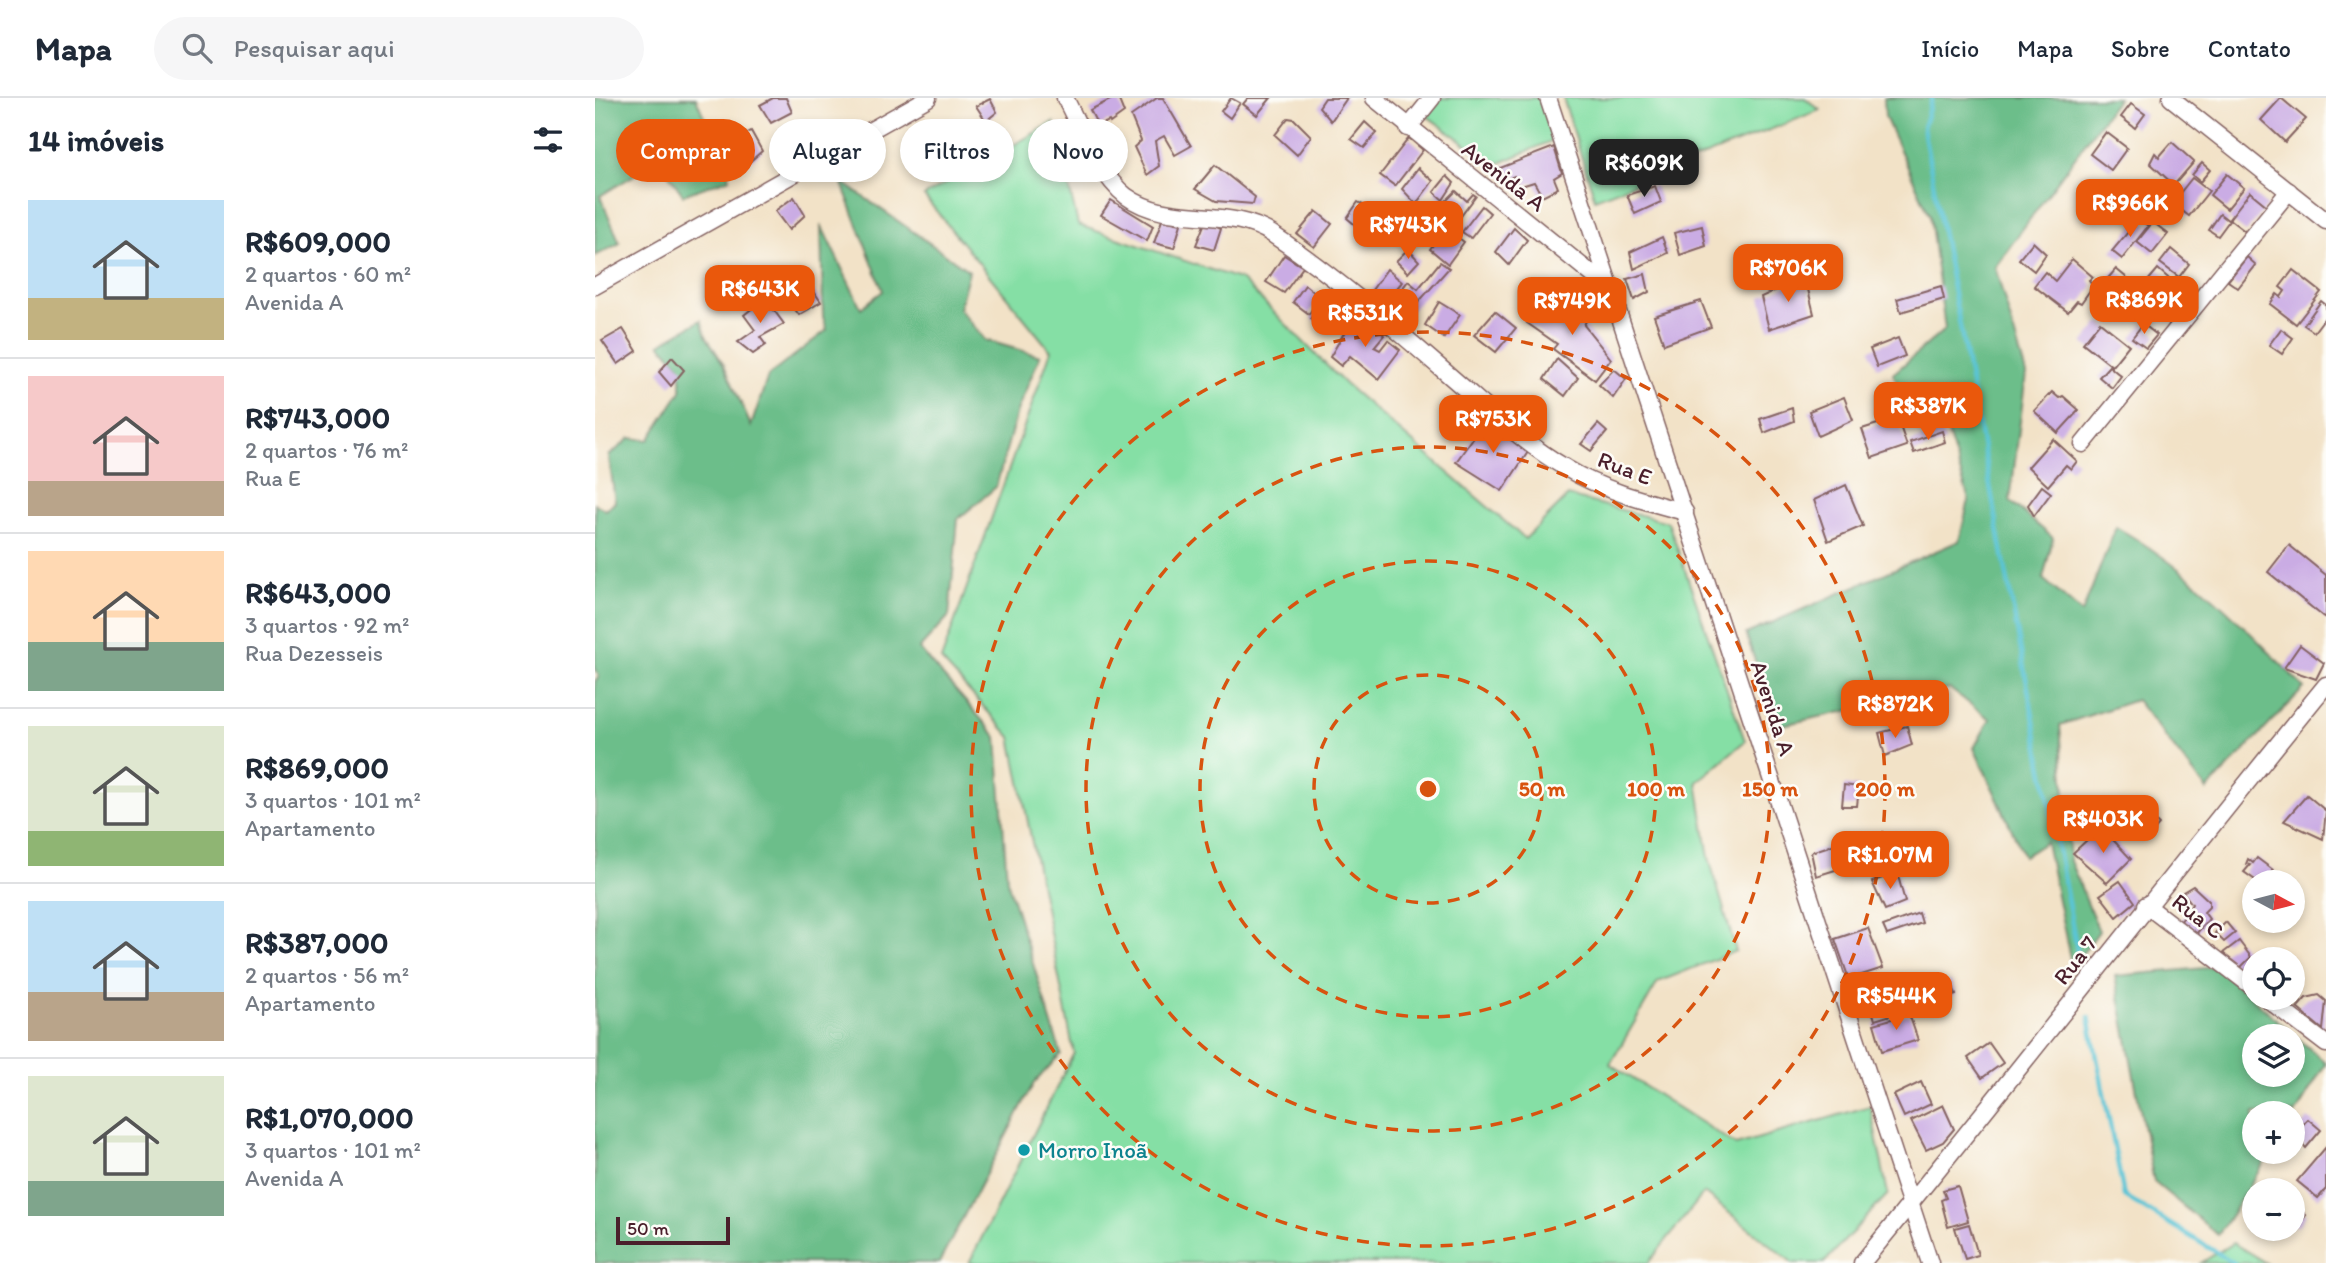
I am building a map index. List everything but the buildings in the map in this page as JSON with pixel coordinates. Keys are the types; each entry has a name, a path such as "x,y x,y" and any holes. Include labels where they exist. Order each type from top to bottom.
{"street":[{"path":"595,286 928,98"},
{"name":"Rua E","path":"1065,98 1097,158 1124,194 1155,211 1220,217 1270,233 1378,316 1534,448 1568,470 1616,492 1685,512"},
{"name":"Avenida A","path":"1374,98 1609,288"},
{"path":"1408,128 1432,98"},
{"name":"Avenida A","path":"1548,98 1930,1263"},
{"path":"2171,98 2326,221"},
{"path":"2083,444 2289,191"},
{"name":"Rua 7","path":"1862,1263 1963,1141 2146,905 2326,685"},
{"name":"Rua C","path":"2146,905 2242,979"},
{"path":"2282,1010 2326,1044"}],"green space":[{"path":"595,98 696,98 705,119 616,119 616,182 623,182 600,196 620,243 595,256"},
{"path":"1441,98 1540,98 1554,140 1495,165 1427,116"},
{"path":"1563,98 1805,98 1820,110 1595,199"},
{"path":"1884,98 2118,98 1995,267 2026,374 2010,501 2053,538 2043,579 2082,613 2116,527 2143,543 2193,580 2304,688 2207,790 2136,700 2060,725 2070,861 2099,931 2072,968 2046,842 2024,856 1974,748 1990,719 1950,689 1777,726 1746,634 1959,541 1969,500 1946,427 1918,420 1893,374 1945,329 1930,216 1885,117"},
{"path":"1028,137 1028,182 1068,182 1078,225 1242,280 1345,384 1525,539 1568,496 1668,522 1745,741 1697,782 1709,858 1736,951 1658,982 1610,1064 1736,1145 1870,1106 1888,1194 1824,1263 1793,1263 1704,1193 1648,1263 969,1263 1074,1053 1011,737 941,660 1051,351 924,196 949,182 1014,182 1014,145"},
{"path":"674,182 719,182 683,195"},
{"path":"841,182 969,271 959,309 985,340 1040,356 1017,411 996,487 958,519 949,616 919,649 997,737 1007,880 1061,1054 1034,1083 939,1263 595,1263 595,681 599,677 595,668 595,504 606,510 615,502 609,456 630,438 649,440 681,391 681,367 660,344 701,320 706,336 724,365 751,426 768,376 827,330 823,317 821,225 861,308 883,291"},
{"path":"2217,967 2242,989 2242,1010 2266,1010 2282,1024 2242,1024 2242,1087 2305,1087 2305,1045 2326,1063 2303,1101 2242,1101 2242,1164 2263,1164 2254,1178 2242,1178 2242,1197 2218,1235 2154,1182 2115,976"},
{"path":"2233,1243 2266,1263 2201,1263"}],"waterway":[{"path":"1932,98 1923,128 2079,961"},
{"path":"2089,1017 2124,1196 2234,1263"}],"place":[{"name":"Morro Inoã","path":"1024,1150"}]}
